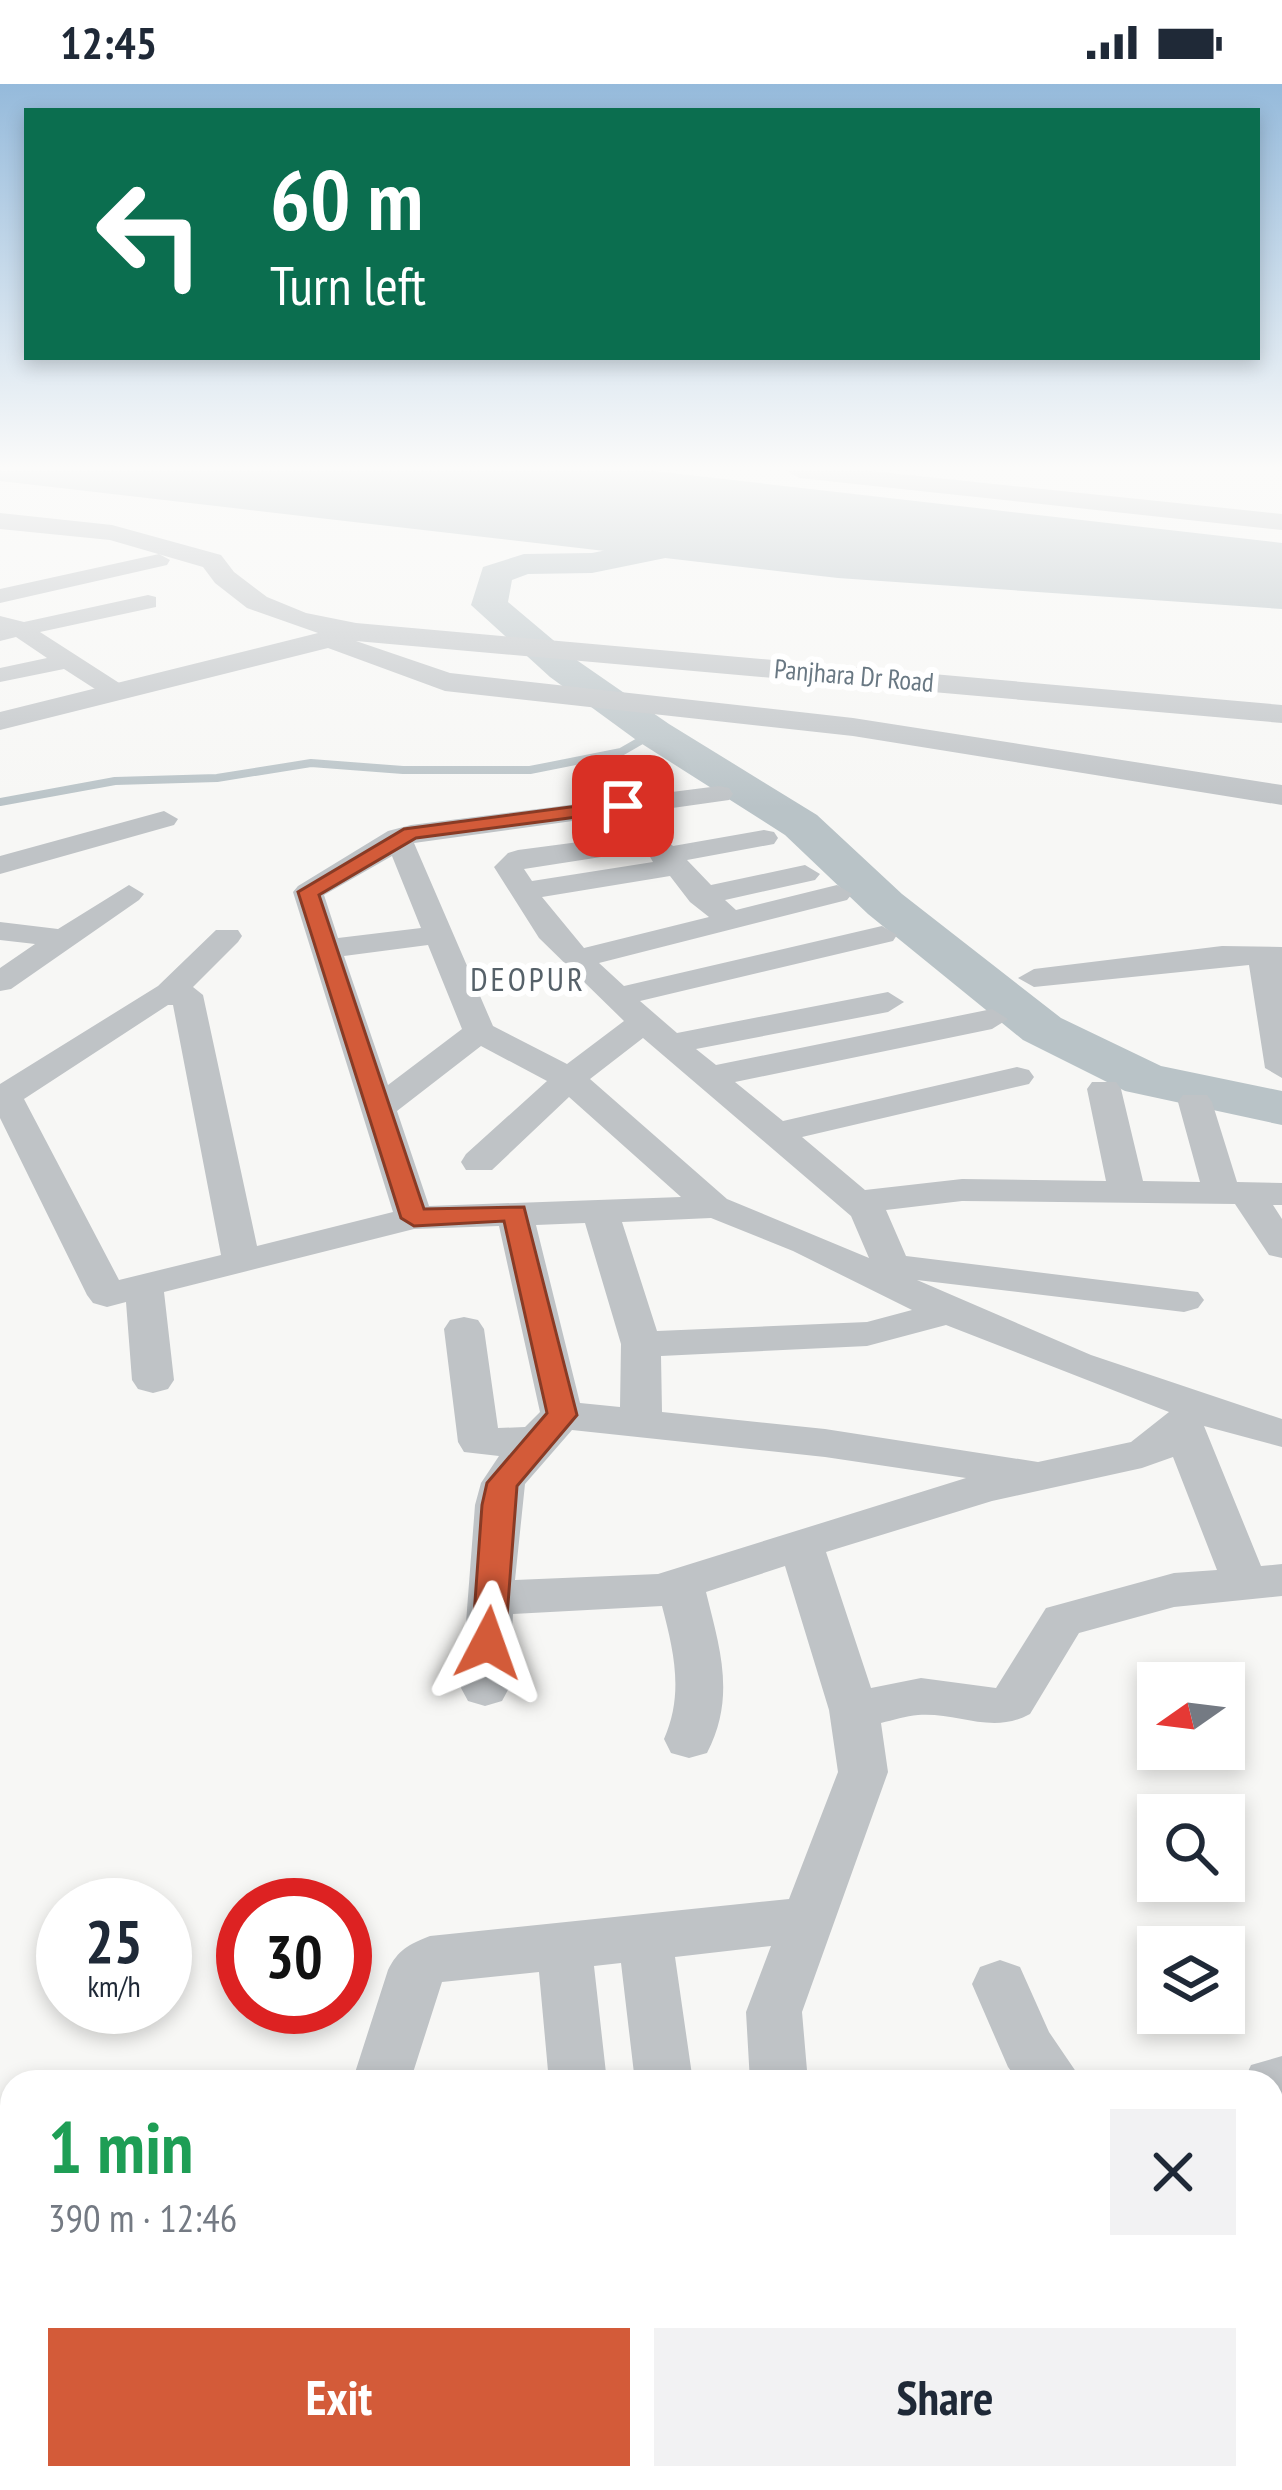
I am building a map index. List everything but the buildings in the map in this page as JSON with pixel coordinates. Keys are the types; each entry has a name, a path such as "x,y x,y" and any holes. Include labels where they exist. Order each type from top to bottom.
{"street":[{"path":"0,596 56,583"},
{"name":"Panjhara Dr Road","path":"233,583 265,606 342,636 594,647 1282,701"},
{"path":"7,627 148,602"},
{"path":"7,627 118,694"},
{"path":"0,721 342,636 445,682 853,727 1282,795"},
{"name":"Panjhara Dr Road","path":"594,647 1282,714"},
{"path":"0,675 66,661"},
{"path":"414,1218 308,892 398,837 719,794"},
{"path":"623,806 673,867 729,921"},
{"path":"0,865 164,819"},
{"path":"501,821 520,875 550,932 617,998 857,1202 877,1226 897,1278"},
{"path":"398,837 478,1032 569,1079 714,1207"},
{"path":"520,875 784,856 673,867"},
{"path":"0,982 129,893"},
{"path":"577,959 837,894"},
{"path":"0,931 59,938"},
{"path":"325,949 436,934"},
{"path":"617,998 882,935"},
{"path":"227,936 170,992 1,1097 12,1107 107,1295 414,1218 714,1207 897,1278 950,1312 1190,1416 1282,1433"},
{"path":"1034,978 1222,955 1273,956 1269,1011 1282,1069"},
{"path":"170,992 187,995 241,1258"},
{"path":"479,1162 569,1079 657,1033 786,1022 888,1002"},
{"path":"709,1077 992,1019"},
{"path":"786,1022 816,1055"},
{"path":"378,1108 478,1032"},
{"path":"776,1133 1017,1077"},
{"path":"1104,1089 1127,1193"},
{"path":"1195,1102 1282,1247"},
{"path":"857,1202 962,1190 1250,1194"},
{"path":"599,1209 640,1344 641,1425"},
{"path":"485,1688 503,1483 550,1428 515,1213"},
{"path":"897,1278 1184,1300"},
{"path":"144,1285 153,1380"},
{"path":"640,1344 867,1334 950,1312"},
{"path":"464,1329 479,1442 550,1428 641,1425 825,1443 1040,1474"},
{"path":"491,1598 626,1594 681,1586 801,1544 1040,1474 1142,1454 1190,1416"},
{"path":"854,1710 921,1696 1001,1707 1013,1701 1063,1620 1174,1590 1263,1582 1190,1416"},
{"path":"778,2070 774,2012 863,1772 854,1710 801,1544"},
{"path":"681,1586 704,1695 702,1716 689,1739"},
{"path":"385,2070 416,1970 448,1955 805,1920"},
{"path":"645,1935 662,2070"},
{"path":"564,1943 577,2070"},
{"path":"1000,1984 1028,2049 1045,2070"}],"shaded area":[{"path":"914,583 1282,583 1282,609"}],"waterway":[{"path":"493,583 489,605 564,669 654,733 801,825 885,904 1042,1029 1144,1079 1282,1108"},
{"path":"0,802 115,781 217,778 311,763 403,770 530,770 621,752 654,733"}],"district":[{"name":"DEOPUR","path":"528,979"}],"route":[{"path":"488,1643 497,1505 503,1483 518,1460 562,1415 515,1213 414,1218 308,892 411,833 623,806"}]}
